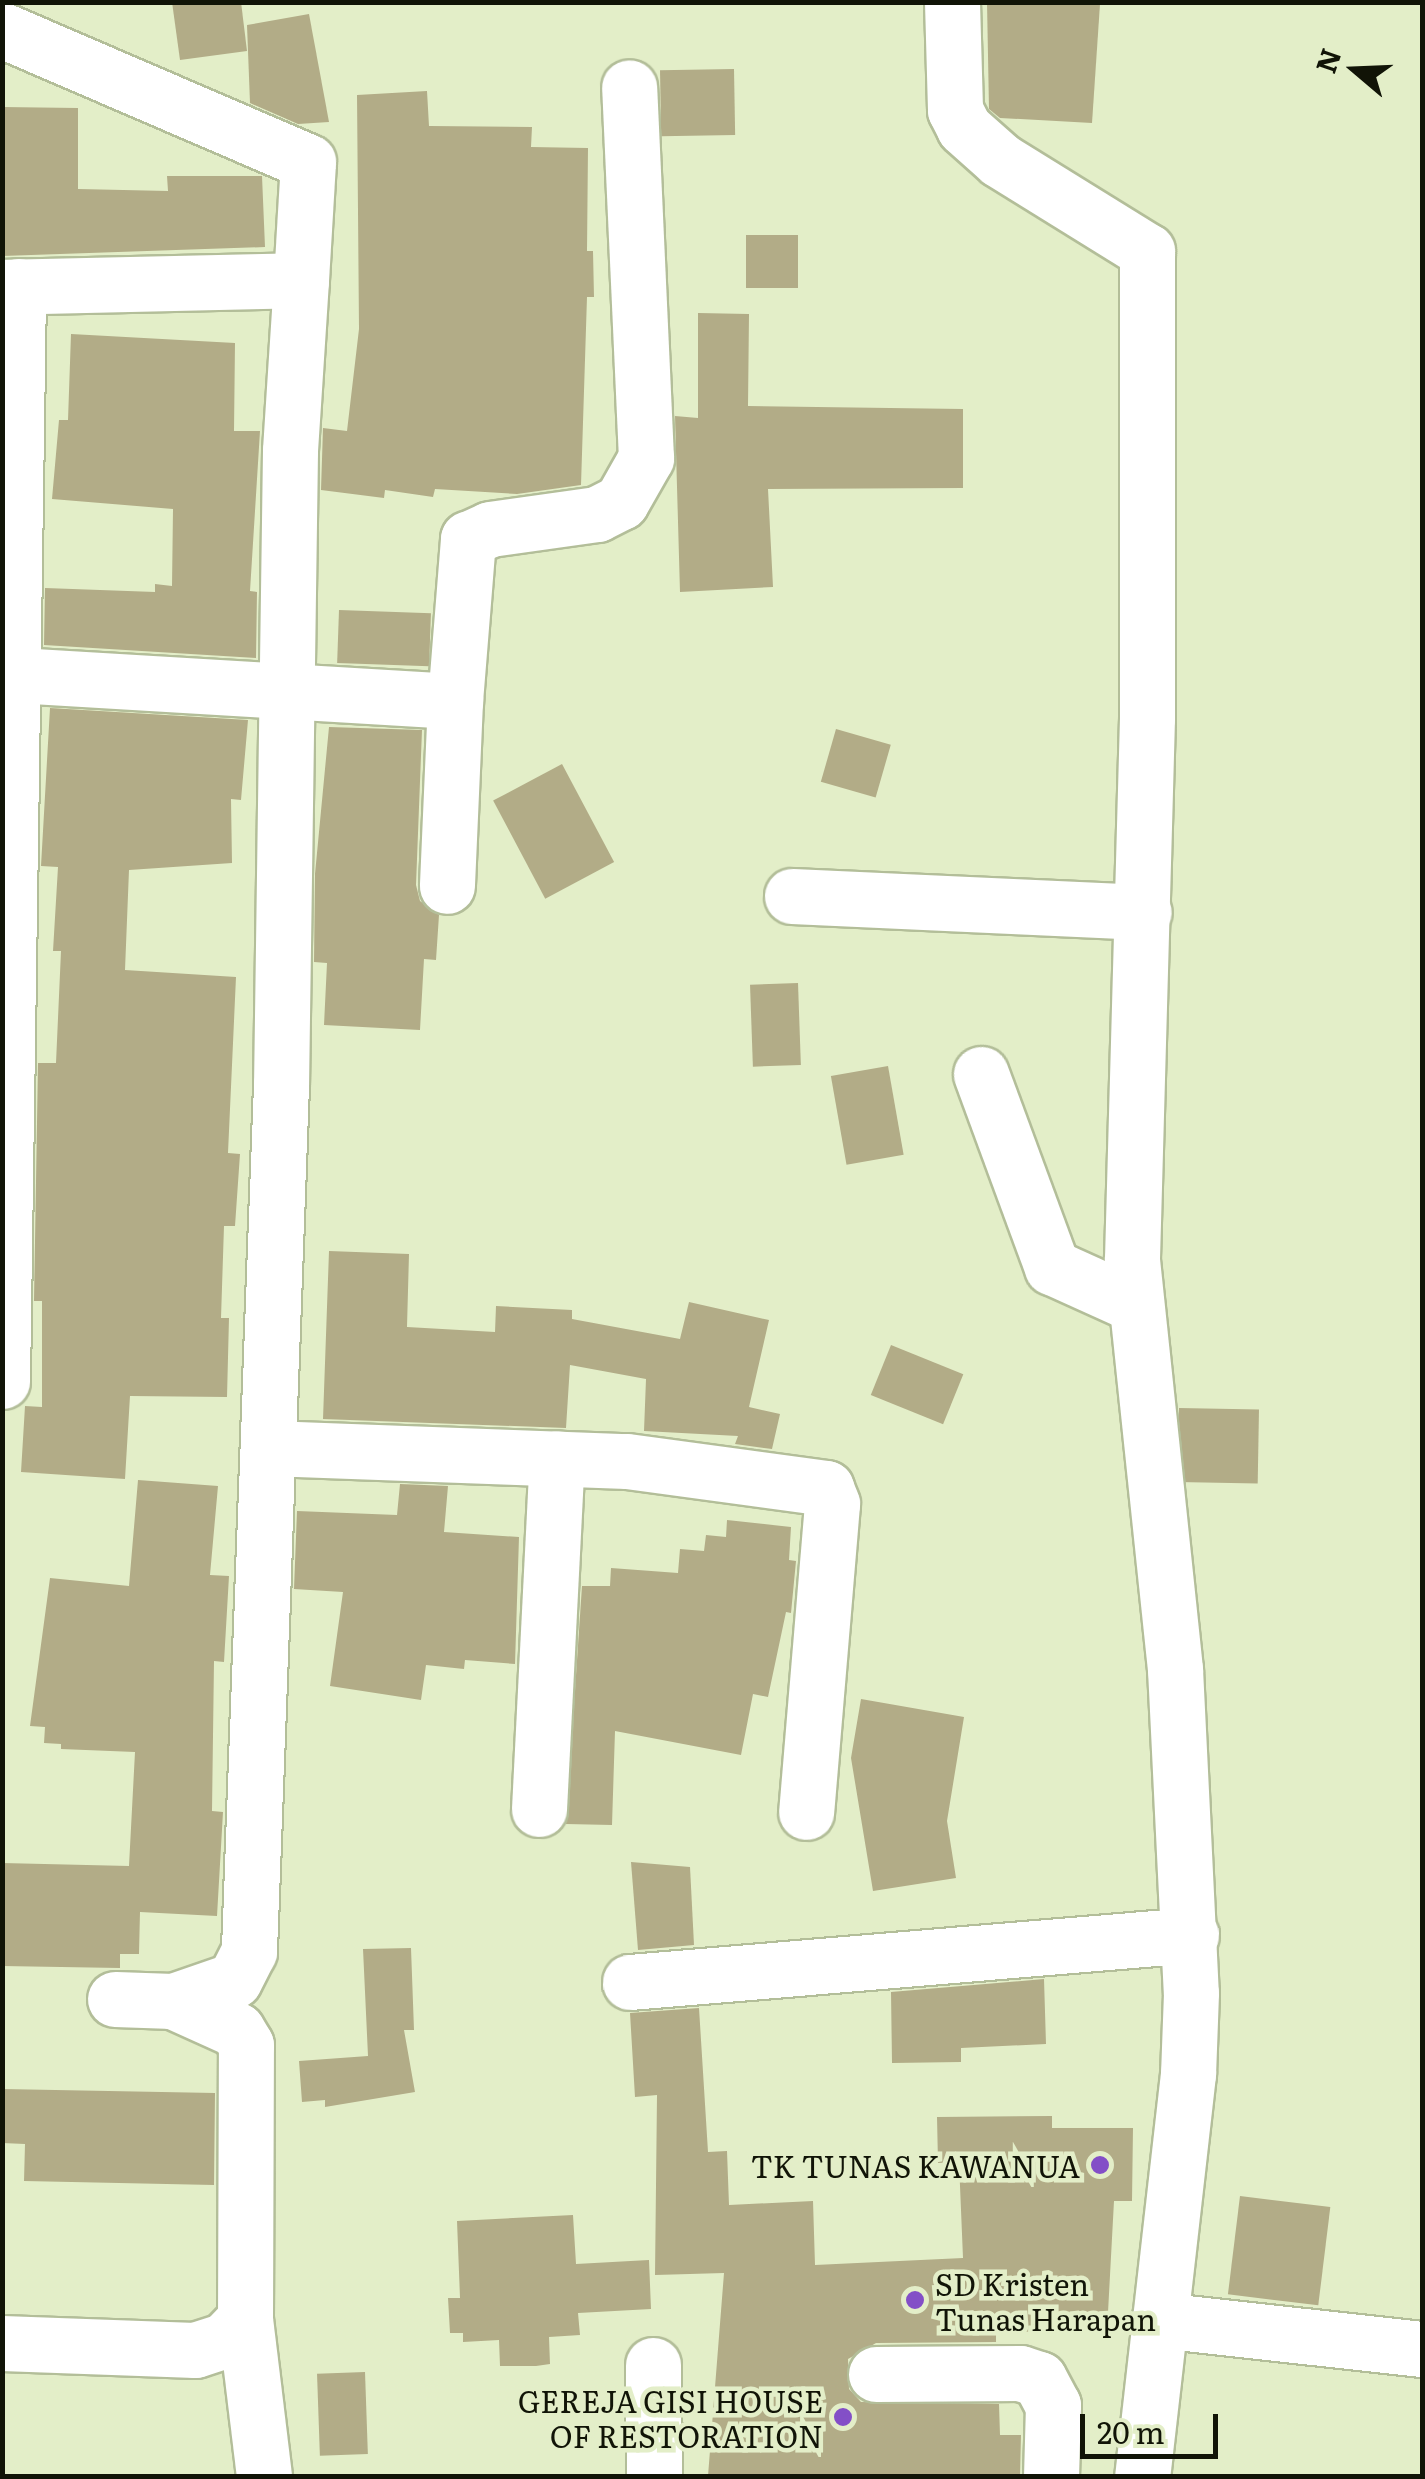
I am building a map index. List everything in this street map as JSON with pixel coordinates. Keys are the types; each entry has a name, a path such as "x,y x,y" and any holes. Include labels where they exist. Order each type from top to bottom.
{"street":[{"path":"952,2 955,110 964,128 1000,160 1147,251 1144,912 1134,1304 1175,1669 1191,1935 1188,2074 1142,2476"},
{"path":"2,30 308,162 285,690 269,1448 249,1951 234,1980 173,2001 115,1999"},
{"path":"447,886 455,701 468,539 490,529 597,514 621,502 646,458 629,86"},
{"path":"2,1381 16,675 10,287 301,280"},
{"path":"16,675 455,701"},
{"path":"792,896 1144,912"},
{"path":"981,1074 1052,1268 1134,1304"},
{"path":"269,1448 557,1458 683,1467 830,1492 806,1812"},
{"path":"539,1809 557,1458"},
{"path":"630,1982 1191,1935"},
{"path":"173,2001 237,2030 246,2045 245,2319 264,2476"},
{"path":"2,2343 195,2350 224,2340 245,2319"},
{"path":"1160,2320 1422,2349"},
{"path":"653,2365 654,2476"},
{"path":"876,2374 1020,2374 1039,2379 1053,2405 1051,2476"}],"building":[{"path":"172,2 241,2 247,51 180,60"},
{"path":"987,2 1100,4 1092,123 1000,118 989,109"},
{"path":"309,14 329,122 298,124 250,103 247,25"},
{"path":"734,69 735,135 661,136 660,70"},
{"path":"427,91 429,126 532,127 531,147 588,148 587,251 593,251 594,297 587,297 581,485 517,494 435,489 433,497 385,490 384,498 321,490 323,428 347,431 359,329 357,95"},
{"path":"2,107 78,108 78,189 168,191 167,176 262,176 265,247 2,256"},
{"path":"746,235 798,235 798,288 746,288"},
{"path":"698,313 749,314 748,406 963,409 963,488 768,489 773,587 680,592 675,416 698,418"},
{"path":"71,334 235,343 234,431 260,431 250,591 257,592 256,658 44,645 45,588 155,592 155,584 172,586 173,509 52,499 59,420 68,420"},
{"path":"339,610 431,613 429,666 337,663"},
{"path":"50,708 248,720 241,800 231,799 232,863 129,870 125,970 236,977 228,1153 240,1154 235,1226 224,1226 221,1318 229,1318 227,1397 130,1396 125,1479 21,1472 25,1406 42,1407 42,1301 34,1301 38,1063 56,1063 61,951 53,951 58,867 41,866"},
{"path":"329,727 422,730 416,885 420,901 439,915 436,960 424,959 420,1030 324,1025 327,963 314,962 315,874"},
{"path":"836,729 891,745 876,798 821,782"},
{"path":"562,764 614,862 545,899 493,801"},
{"path":"798,983 801,1065 753,1067 750,985"},
{"path":"888,1066 904,1155 847,1165 831,1076"},
{"path":"329,1251 409,1254 407,1327 495,1332 496,1306 572,1310 572,1319 680,1339 689,1302 769,1320 749,1407 780,1414 772,1449 735,1444 738,1436 644,1431 646,1379 570,1365 566,1428 323,1419"},
{"path":"891,1345 963,1374 943,1424 871,1395"},
{"path":"1179,1408 1259,1409 1258,1483 1178,1482"},
{"path":"138,1480 218,1486 210,1575 229,1576 224,1662 214,1661 212,1811 223,1812 217,1916 140,1912 139,1954 120,1954 120,1968 2,1966 2,1863 129,1866 135,1752 61,1749 61,1744 44,1743 45,1727 30,1726 50,1578 129,1586"},
{"path":"400,1484 448,1486 444,1532 519,1537 515,1664 465,1660 464,1669 426,1665 421,1700 330,1686 343,1592 294,1589 297,1511 397,1515"},
{"path":"727,1520 791,1527 789,1560 796,1561 791,1613 786,1612 768,1697 753,1694 741,1755 615,1731 612,1825 566,1824 582,1586 610,1586 611,1568 678,1573 680,1549 704,1551 706,1535 726,1537"},
{"path":"861,1699 964,1717 947,1821 956,1878 873,1891 851,1758"},
{"path":"631,1862 690,1867 694,1945 638,1950"},
{"path":"411,1948 414,2030 404,2030 415,2092 325,2107 325,2100 302,2102 299,2061 368,2056 363,1949"},
{"path":"1044,1979 1046,2044 961,2048 961,2062 892,2063 891,1992"},
{"path":"699,2008 708,2152 727,2151 729,2205 813,2201 815,2265 963,2258 959,2162 938,2163 937,2117 1052,2116 1052,2128 1133,2128 1132,2201 1114,2201 1107,2331 996,2332 996,2342 876,2343 848,2359 849,2389 861,2402 999,2404 1000,2435 1021,2435 1020,2476 708,2476 724,2273 655,2275 657,2095 635,2097 630,2013"},
{"path":"2,2089 215,2093 214,2185 24,2181 25,2144 2,2143"},
{"path":"1240,2196 1330,2207 1318,2305 1228,2294"},
{"path":"573,2215 576,2264 649,2260 651,2309 578,2313 580,2335 549,2337 550,2364 536,2366 500,2366 499,2340 463,2342 463,2333 450,2333 448,2298 460,2298 457,2221"},
{"path":"365,2372 368,2454 320,2456 317,2374"}],"place":[{"name":"TK TUNAS KAWANUA","path":"1100,2165"},
{"name":"SD Kristen Tunas Harapan","path":"915,2300"},
{"name":"GEREJA GISI HOUSE OF RESTORATION","path":"843,2417"}]}
